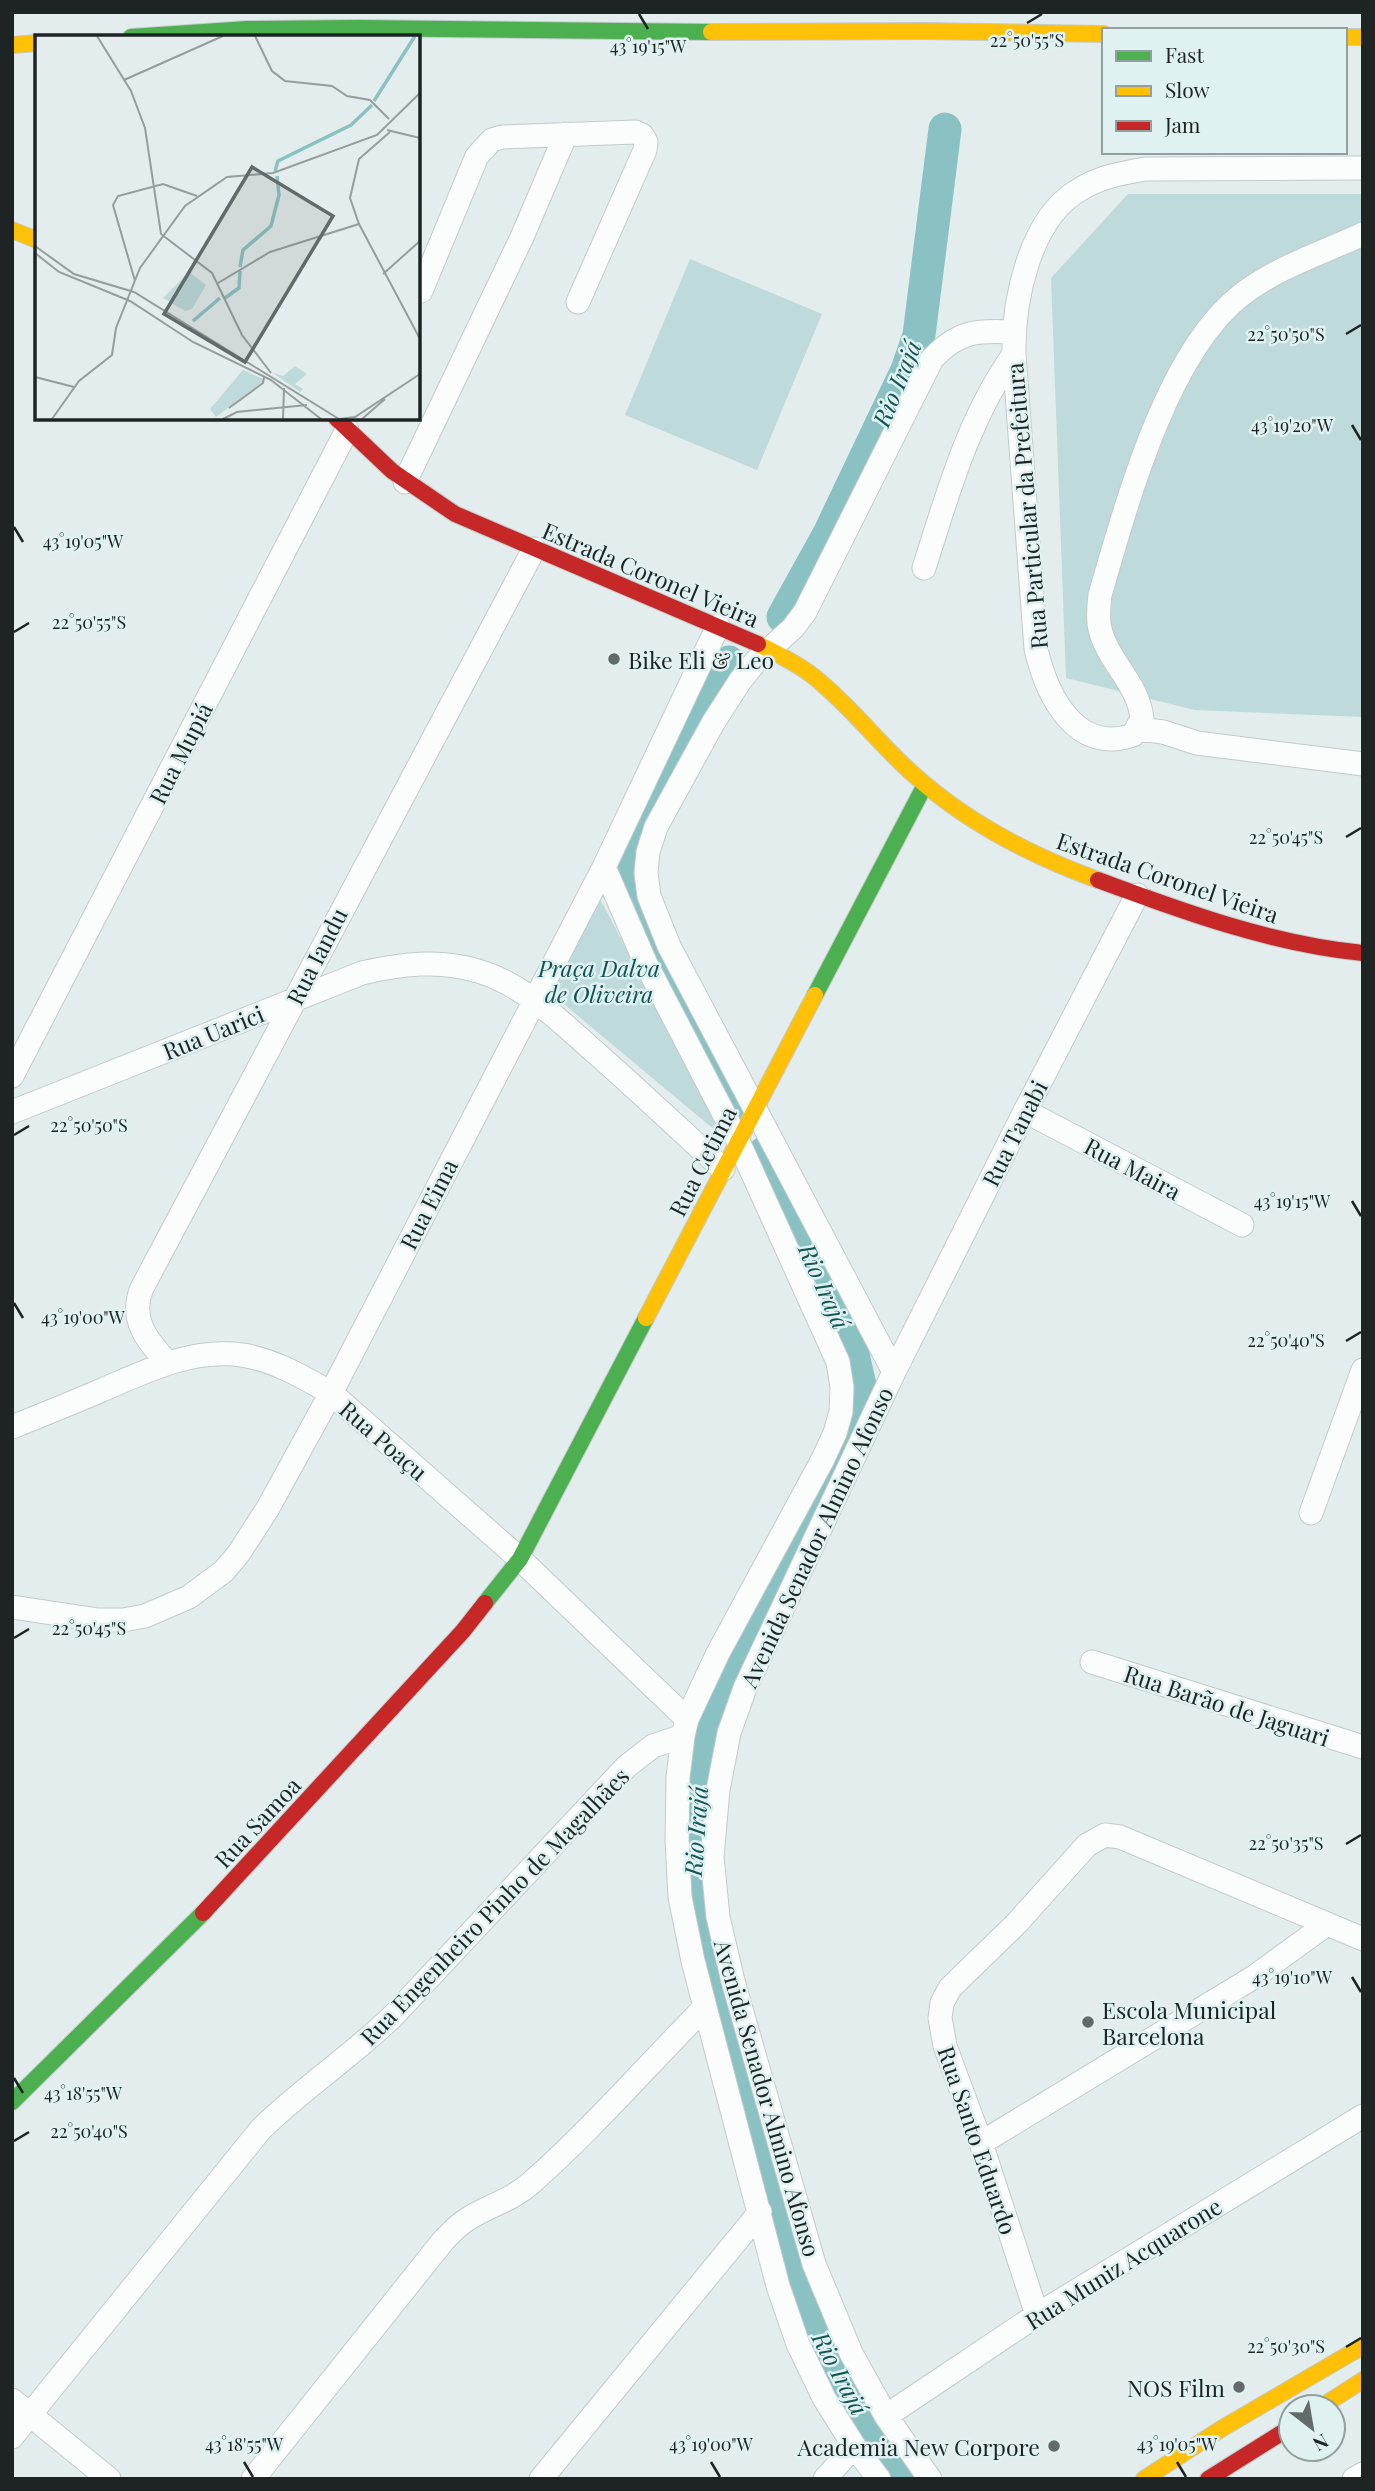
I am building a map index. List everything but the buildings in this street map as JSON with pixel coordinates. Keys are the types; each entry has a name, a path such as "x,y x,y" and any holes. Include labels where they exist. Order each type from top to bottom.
{"street":[{"path":"771,33 789,12"},
{"path":"893,12 924,31"},
{"path":"160,35 248,29 358,28 1102,34"},
{"path":"12,45 35,43"},
{"path":"421,291 477,156 492,140 502,137 635,132 642,135 646,142 645,150 578,302"},
{"path":"405,482 522,237 566,134"},
{"name":"Rua Particular da Prefeitura","path":"1139,729 1133,735 1109,740 1095,737 1077,728 1053,697 1040,667 1036,649 1014,343 1020,282 1046,224 1076,191 1101,178 1145,169 1363,168"},
{"path":"12,230 35,239"},
{"path":"1363,234 1268,278 1225,309 1195,348 1161,415 1128,502 1100,595 1098,615 1104,640 1138,699 1142,719 1139,729 1163,732 1197,743 1363,764"},
{"name":"Avenida Senador Almino Afonso","path":"930,2479 886,2416 851,2353 814,2264 733,1981 718,1917 712,1857 718,1790 729,1732 745,1688 894,1372 754,1110 656,918 646,873 648,852 656,827 713,723 740,681 793,628 810,604 932,359 945,345 964,335 982,331 1014,343"},
{"path":"924,568 973,423 1014,343"},
{"name":"Estrada Coronel Vieira","path":"342,424 381,463 455,514 718,626 769,650 810,674 830,690 925,785 990,831 1041,858 1137,895 1271,937 1308,946 1363,953"},
{"name":"Rua Mupiá","path":"12,1076 342,424"},
{"name":"Rua Iandu","path":"168,1363 143,1330 136,1309 137,1299 534,549"},
{"name":"Rua Eima","path":"12,1607 87,1619 123,1620 145,1616 198,1591 224,1571 255,1530 331,1393 604,867 718,626"},
{"name":"Rua Cetima","path":"520,1559 925,785"},
{"name":"Avenida Senador Almino Afonso","path":"604,867 646,964 738,1141 838,1362 842,1387 841,1412 835,1433 718,1653 685,1727 678,1777 677,1840 680,1897 704,2008 778,2286 798,2344 824,2398 853,2446 878,2479"},
{"name":"Rua Tanabi","path":"894,1372 1137,895"},
{"name":"Rua Uarici","path":"12,1112 362,973 392,966 457,966 481,971 501,980 533,1001 606,1061 723,1169"},
{"name":"Rua Maira","path":"1025,1111 1242,1225"},
{"name":"Rua Poaçu","path":"12,1427 168,1363 204,1355 244,1355 298,1374 331,1393 520,1559 685,1727"},
{"path":"1311,1513 1361,1379"},
{"name":"Rua Samoa","path":"12,2102 204,1912 463,1631 520,1559"},
{"name":"Rua Barão de Jaguari","path":"1092,1662 1363,1747"},
{"name":"Rua Engenheiro Pinho de Magalhães","path":"12,2437 261,2129 278,2112 360,2048 394,2015 626,1767 653,1746 685,1727"},
{"name":"Rua Santo Eduardo","path":"1037,2315 981,2143 944,2046 940,2018 942,2003 950,1988 1016,1924 1087,1845 1105,1835 1120,1837 1327,1924"},
{"path":"981,2143 1254,1977 1327,1924 1363,1939"},
{"path":"253,2479 460,2223 507,2201 529,2184 704,2008"},
{"name":"Rua Muniz Acquarone","path":"886,2416 1037,2315 1363,2116"},
{"path":"541,2479 760,2212"},
{"path":"1144,2479 1221,2429 1363,2346"},
{"path":"1343,2393 1363,2380"},
{"path":"12,2400 109,2479"},
{"path":"1208,2479 1243,2470 1277,2440"},
{"path":"825,2479 853,2446"},
{"path":"1354,2479 1363,2474"}],"green space":[{"path":"1128,194 1363,194 1363,717 1195,710 1066,678 1051,278"},
{"path":"690,259 822,314 757,470 625,415"},
{"name":"Praça Dalva de Oliveira","path":"599,897 728,1141 547,990"}],"waterway":[{"name":"Rio Irajá","path":"783,617 829,534 907,370 919,335 945,129"},
{"name":"Rio Irajá","path":"729,662 638,836 634,877 642,917 743,1113"},
{"name":"Rio Irajá","path":"764,1153 829,1290 851,1346 862,1394 855,1429 749,1633 708,1727 691,1814 692,1897 711,1977 788,2249 822,2343 848,2396 906,2479"}],"traffic: fast":[{"path":"160,35 248,29 358,28 711,32"},
{"path":"815,995 925,785"},
{"path":"485,1603 520,1559 646,1318"},
{"path":"12,2102 203,1913"}],"traffic: slow":[{"path":"711,32 1102,34"},
{"path":"1347,37 1363,37"},
{"path":"12,45 35,43"},
{"path":"12,230 35,239"},
{"path":"758,644 813,676 913,774 955,807 1024,849 1098,880"},
{"path":"646,1318 815,995"},
{"path":"1144,2479 1221,2429 1363,2346"},
{"path":"1343,2393 1363,2380"}],"traffic: jam":[{"path":"338,420 392,471 455,514 758,644"},
{"path":"1098,880 1229,925 1295,942 1363,953"},
{"path":"203,1913 463,1631 485,1603"},
{"path":"1208,2479 1277,2436"}],"place":[{"name":"Bike Eli & Leo","path":"614,659"},
{"name":"Escola Municipal Barcelona","path":"1088,2022"},
{"name":"NOS Film","path":"1239,2387"},
{"name":"Academia New Corpore","path":"1054,2446"}]}
